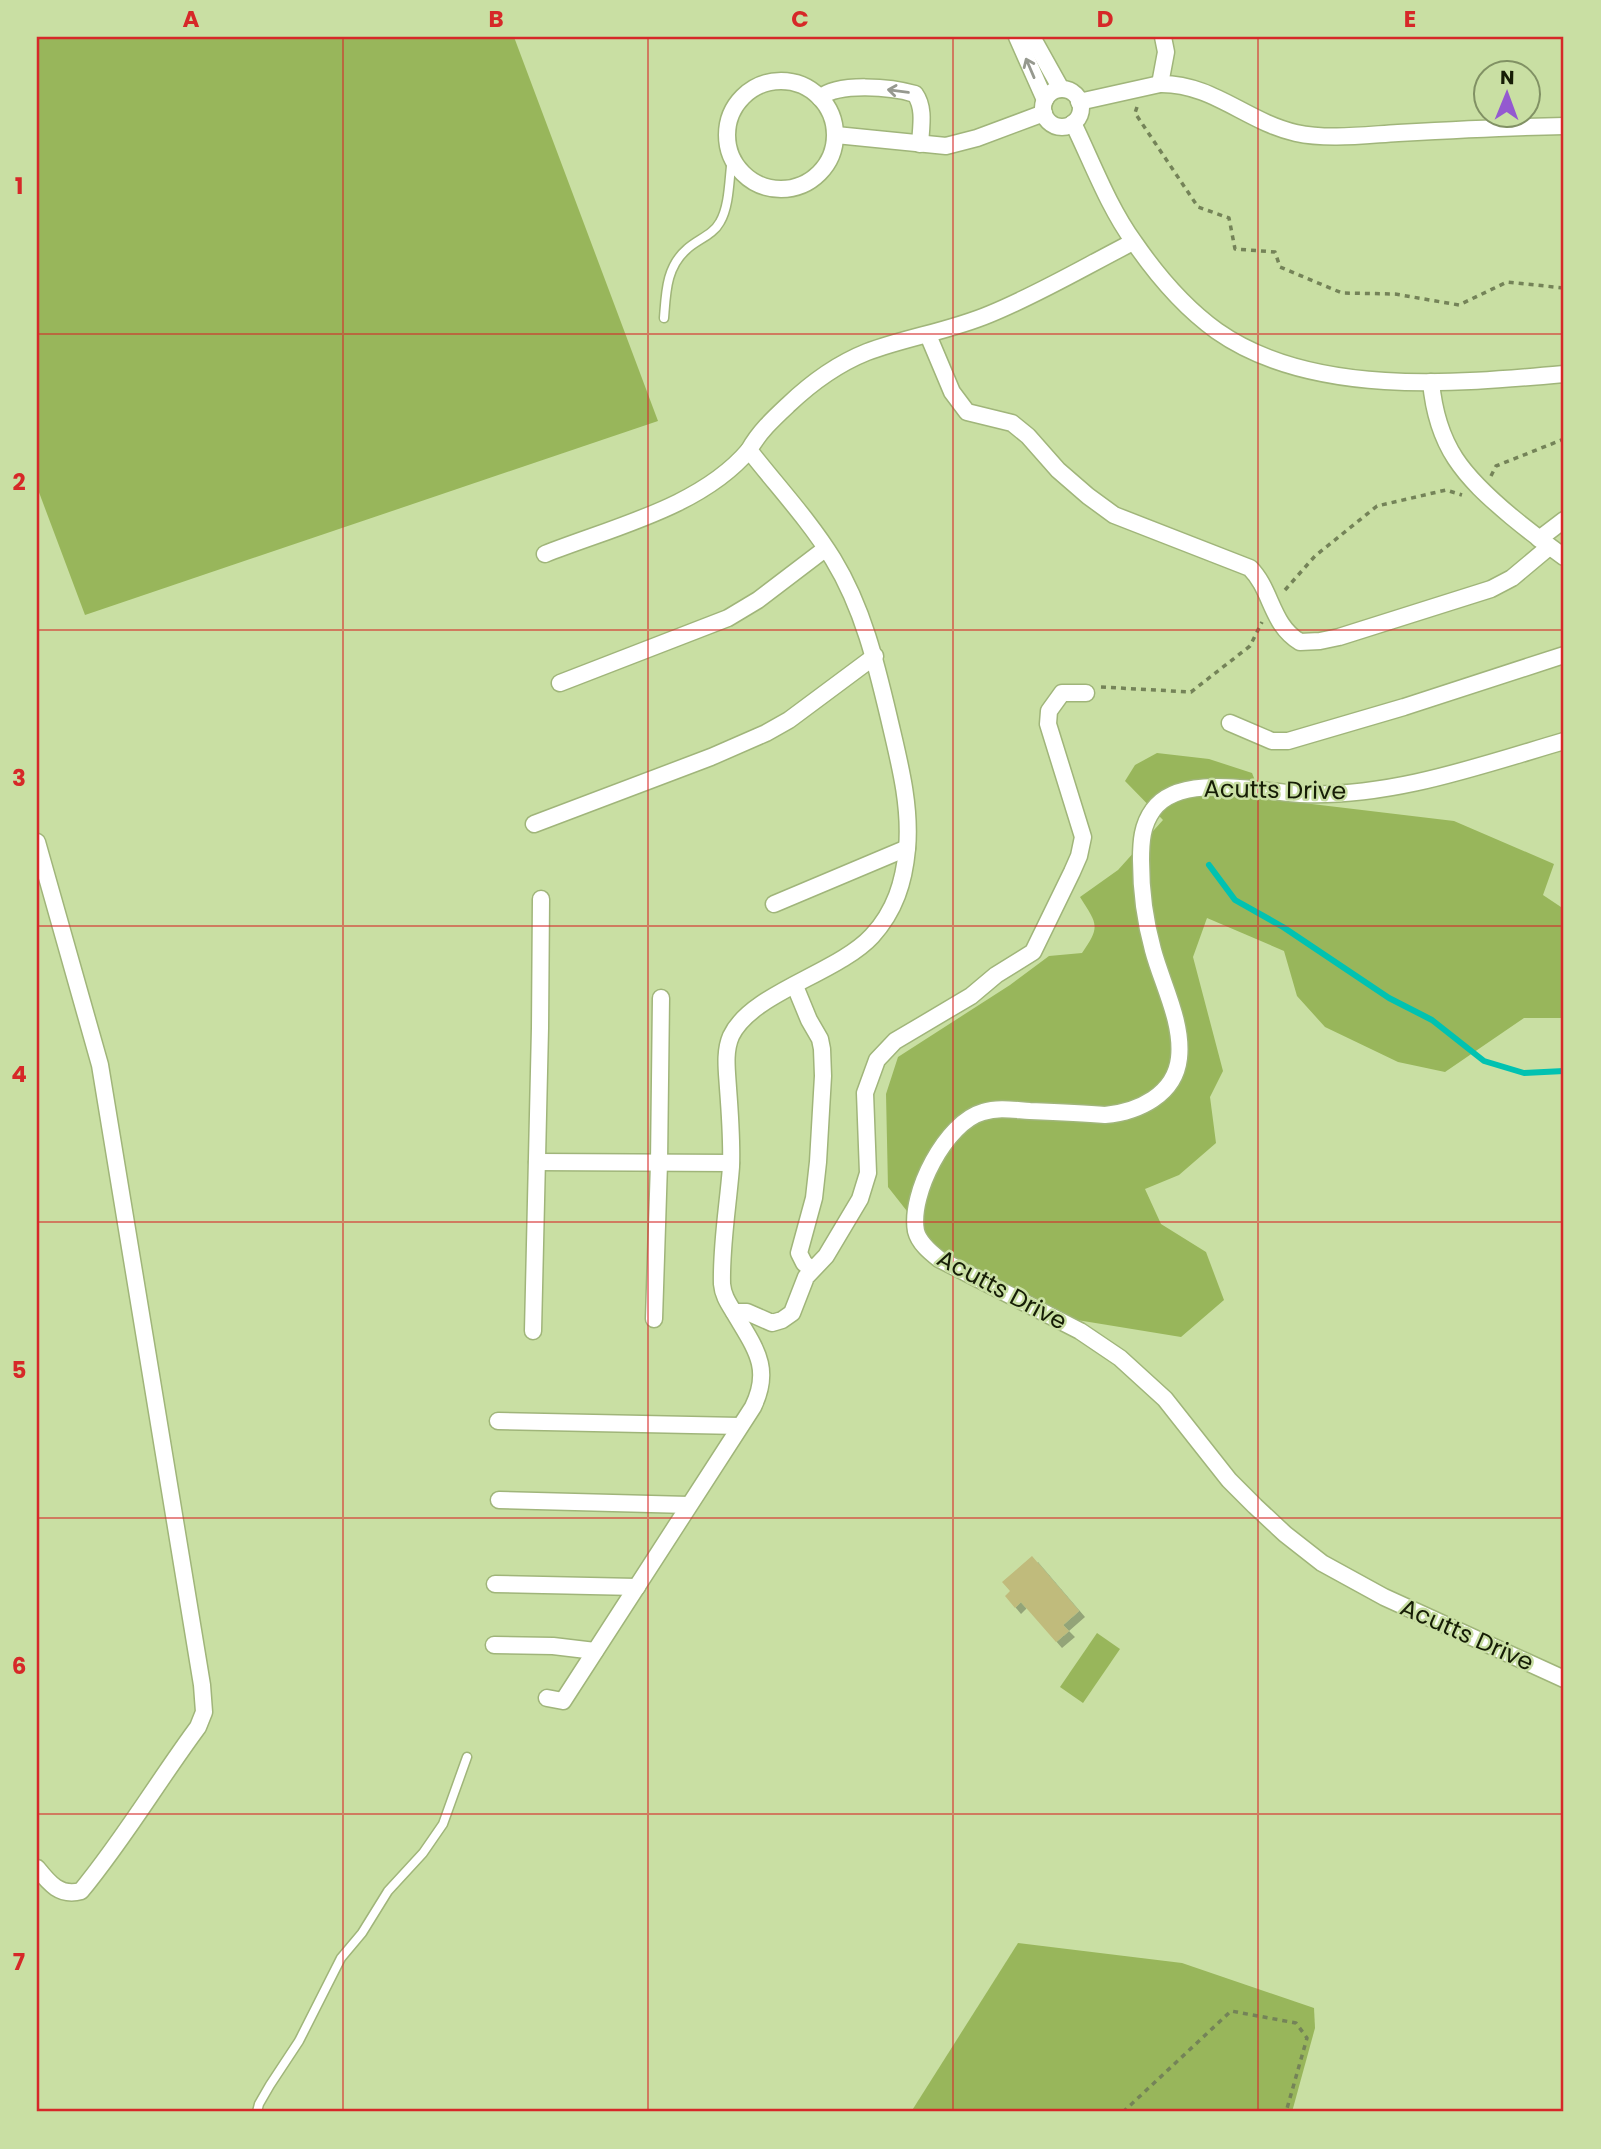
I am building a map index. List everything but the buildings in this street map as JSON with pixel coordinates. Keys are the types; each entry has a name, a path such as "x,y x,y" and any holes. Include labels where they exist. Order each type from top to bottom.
{"street":[{"path":"836,135 946,146 1044,106 1052,92 1061,89 1070,91 1079,102 1080,114 1073,123 1066,126 1052,124 1044,106 1017,37"},
{"path":"1032,37 1061,89"},
{"path":"1160,84 1166,52 1163,37"},
{"path":"786,80 802,84 820,97 834,119 836,135 826,166 808,182 785,189 768,188 753,182 741,171 732,158 727,142 727,126 741,97 754,87 786,80"},
{"path":"1079,102 1174,83 1197,88 1281,128 1309,135 1564,125"},
{"path":"820,97 827,91 856,88 915,94 921,112 920,144"},
{"path":"1073,123 1133,242 1181,298 1230,340 1275,362 1335,377 1431,382 1564,374"},
{"path":"545,554 663,509 715,482 738,463 765,426 820,377 867,352 967,323 1004,308 1133,242"},
{"path":"928,335 946,379 962,408 974,415 1012,423 1028,436 1058,470 1114,515 1250,568 1257,576 1280,625 1294,638 1305,642 1320,641 1410,615 1504,584 1564,520"},
{"path":"1431,382 1435,413 1442,433 1465,474 1544,543 1564,556"},
{"path":"547,1698 563,1701 740,1426 757,1397 763,1377 758,1357 723,1292 721,1272 731,1163 726,1059 729,1043 746,1016 854,952 880,927 897,899 907,848 904,784 864,624 838,569 825,549 797,509 749,450"},
{"path":"560,683 728,618 758,600 825,549"},
{"path":"1230,723 1272,741 1288,741 1392,711 1564,655"},
{"path":"534,824 689,766 766,733 789,720 874,656"},
{"path":"734,1312 747,1312 772,1323 792,1313 802,1283 826,1256 860,1199 869,1162 865,1093 877,1060 894,1041 971,996 996,975 1033,952 1083,843 1057,757 1048,716 1062,693 1086,693"},
{"name":"Acutts Drive","path":"1564,740 1443,777 1356,791 1303,794 1198,788 1180,790 1162,799 1152,810 1142,834 1141,882 1152,947 1178,1030 1179,1059 1172,1077 1149,1103 1120,1113 1105,1115 1000,1109 973,1115 950,1136 931,1167 919,1195 916,1215 916,1233 929,1251 939,1259 1080,1331 1120,1357 1164,1399 1229,1480 1285,1534 1322,1563 1384,1597 1564,1679"},
{"path":"37,842 100,1065 202,1685 204,1713 198,1727 143,1808 81,1891 70,1893 58,1889 38,1872"},
{"path":"774,904 907,848"},
{"path":"533,1331 541,899"},
{"path":"795,986 820,1039 822,1049 823,1076 814,1198 799,1253 804,1263 812,1270"},
{"path":"654,1319 661,998"},
{"path":"537,1162 731,1163"},
{"path":"498,1420 740,1426"},
{"path":"499,1500 689,1505"},
{"path":"495,1584 637,1587"},
{"path":"494,1645 553,1646 595,1651"}],"lane":[{"path":"664,318 667,283 674,264 687,249 709,234 722,220 732,158"},
{"path":"257,2112 270,2085 299,2042 341,1958 362,1933 387,1892 424,1853 443,1824 467,1757"}],"path":[{"path":"1142,88 1135,113 1198,207 1229,218 1235,249 1275,252 1280,267 1342,293 1395,295 1459,305 1507,282 1564,288"},
{"path":"1086,693 1105,686 1191,692 1250,646 1272,605 1315,556 1377,506 1446,490 1476,500 1496,466 1564,439"},
{"path":"1123,2112 1231,2011 1296,2023 1307,2038 1286,2112"}],"green space":[{"path":"37,37 514,37 658,421 85,615 37,487"},
{"path":"1157,753 1209,759 1252,773 1262,798 1454,821 1554,864 1543,895 1564,909 1564,1018 1524,1018 1445,1072 1398,1062 1325,1027 1297,996 1284,951 1207,918 1193,957 1223,1071 1210,1097 1216,1143 1179,1175 1145,1189 1161,1224 1206,1252 1224,1300 1181,1337 1077,1320 936,1248 888,1187 886,1094 898,1057 1010,985 1049,956 1082,953 1092,937 1094,925 1080,897 1118,870 1163,820 1125,781 1135,765"},
{"path":"1097,1633 1120,1649 1083,1703 1060,1687"},
{"path":"1018,1943 1182,1963 1314,2008 1315,2028 1292,2112 911,2112"}],"waterway":[{"path":"1209,865 1235,900 1283,927 1389,998 1432,1020 1484,1061 1524,1073 1564,1071"}]}
